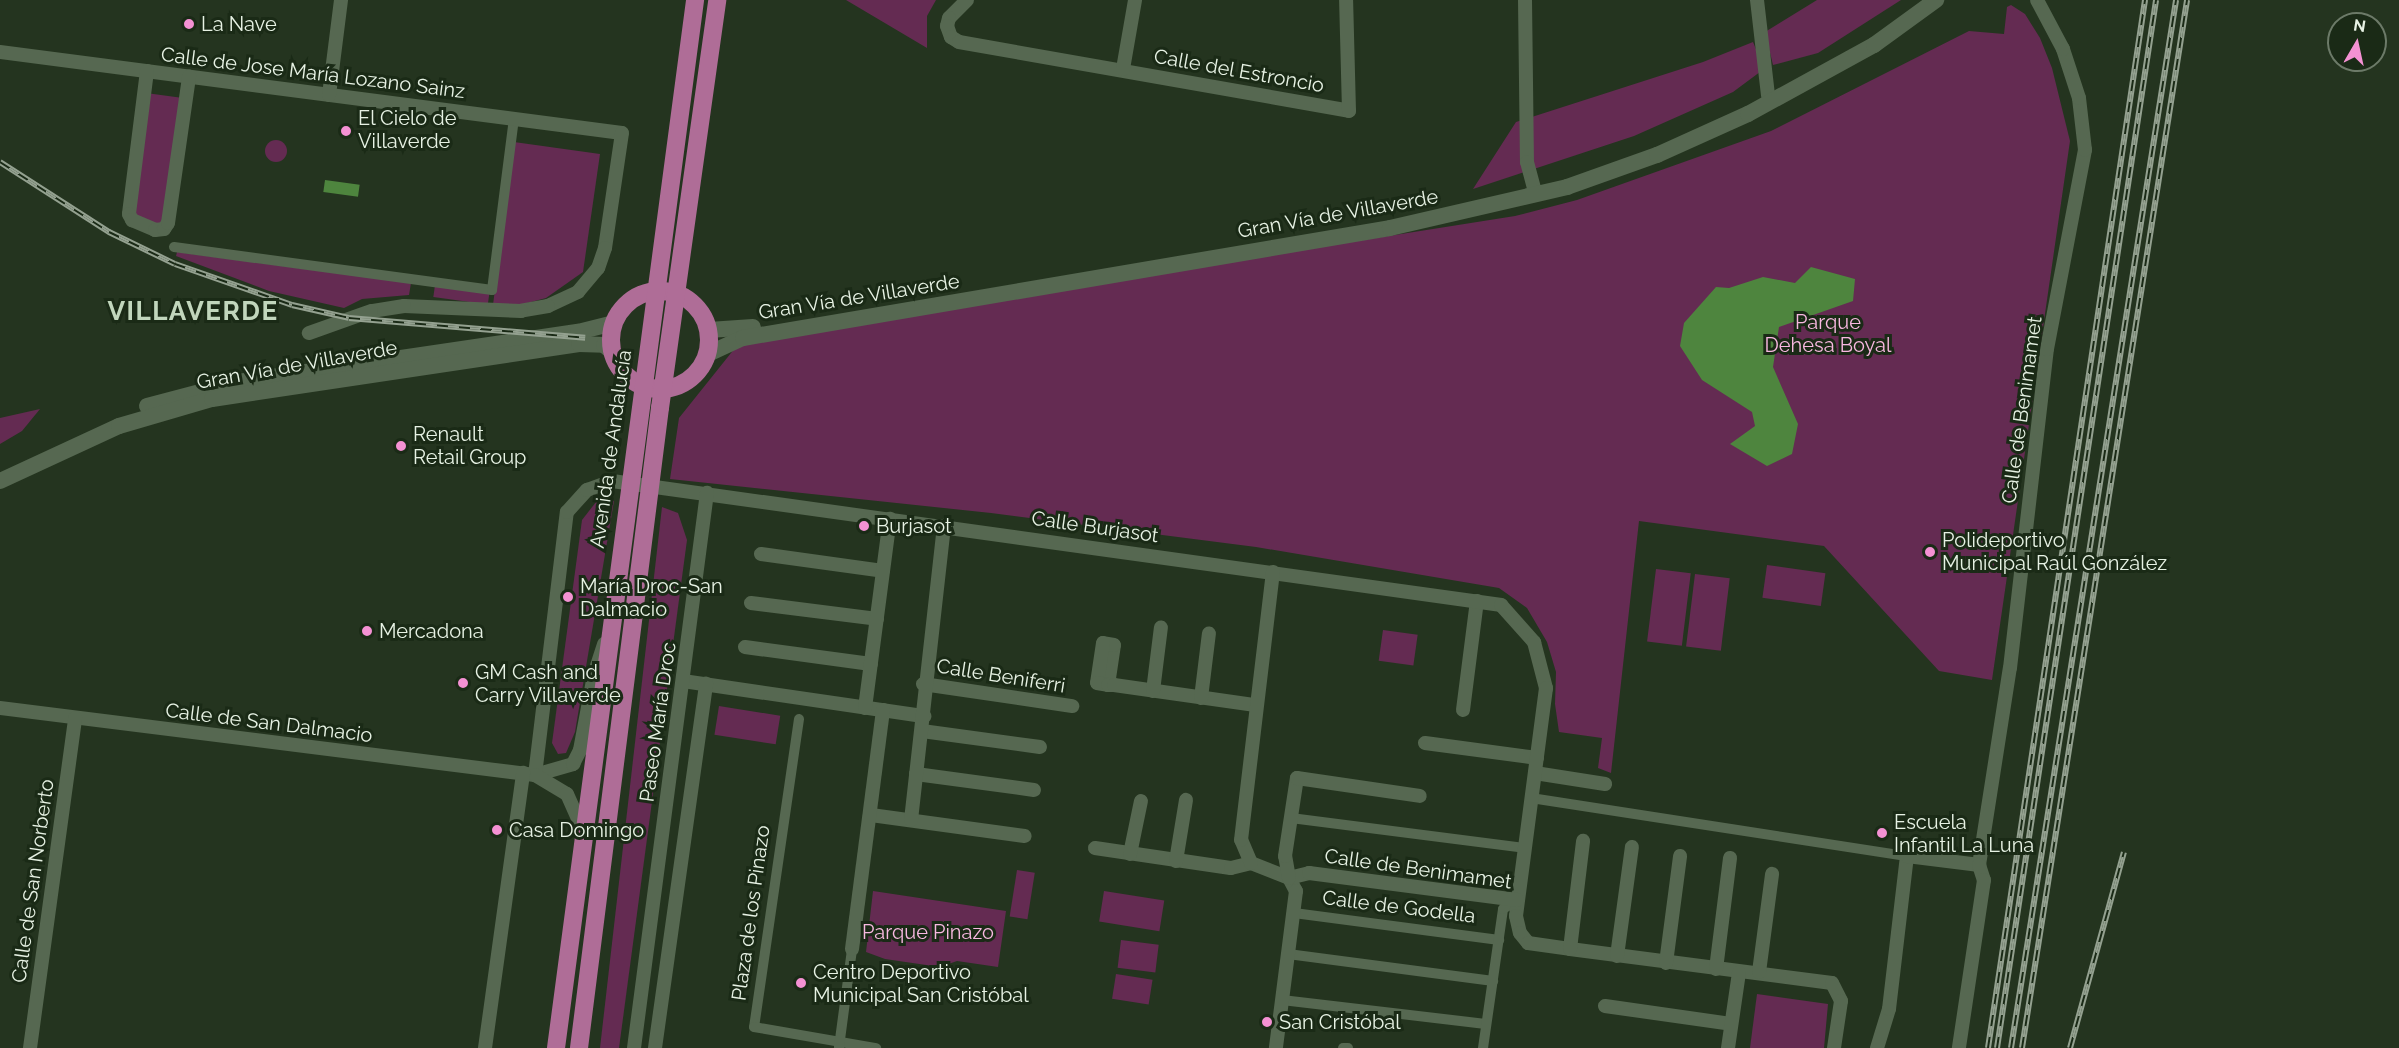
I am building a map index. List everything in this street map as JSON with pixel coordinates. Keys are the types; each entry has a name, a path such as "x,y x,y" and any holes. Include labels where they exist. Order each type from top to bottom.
{"main road":[{"name":"Avenida de Andalucía","path":"556,1048 654,290 695,0"},
{"path":"579,1048 663,389 717,0"},
{"path":"654,290 677,293 692,301 709,330 708,354 691,379 663,389 642,386 625,373 612,352 613,323 632,299 654,290"}],"street":[{"path":"329,95 341,0"},
{"name":"Calle del Estroncio","path":"968,0 948,22 949,34 959,42 1123,69 1349,111 1346,0"},
{"name":"Calle del Estroncio","path":"1123,69 1135,0"},
{"path":"1525,0 1527,162 1534,188"},
{"path":"1757,0 1768,94"},
{"name":"Gran Vía de Villaverde","path":"709,330 754,327 1476,206 1654,146 1768,94 1870,37 1919,0"},
{"name":"Gran Vía de Villaverde","path":"708,354 743,338 1476,206 1601,175 1748,114 1874,45 1936,0"},
{"name":"Calle de Benimamet","path":"1959,1048 1984,880 1979,865 2010,668 2047,349 2085,150 2079,98 2063,49 2036,1"},
{"name":"Calle de Jose María Lozano Sainz","path":"0,52 622,133 605,248 598,268 578,292 548,306 489,310"},
{"path":"147,71 129,214 132,220 155,231 164,230 168,223 189,77"},
{"path":"309,333 371,311 404,306 489,310 514,119"},
{"path":"174,247 492,290"},
{"name":"Gran Vía de Villaverde","path":"0,469 67,435 174,397 306,370 578,332 613,323"},
{"name":"Gran Vía de Villaverde","path":"0,481 48,455 119,426 212,399 579,344 604,345 612,352"},
{"path":"485,1048 529,774 567,512 587,490 612,481 706,493"},
{"name":"Calle Burjasot","path":"706,493 1501,605 1534,642 1546,688 1517,900"},
{"name":"Paseo María Droc","path":"634,1048 684,681 706,493"},
{"path":"865,708 890,519"},
{"name":"Calle Beniferri","path":"911,820 924,716 923,684 944,526"},
{"path":"761,555 883,571"},
{"path":"1251,863 1241,840 1254,705 1273,572"},
{"path":"1463,710 1477,601"},
{"path":"751,603 877,619"},
{"path":"1153,691 1161,627"},
{"name":"Calle de San Dalmacio","path":"0,708 529,774 573,764 580,750 594,675 609,631"},
{"path":"1201,698 1209,633"},
{"path":"746,647 871,664"},
{"path":"684,681 924,716"},
{"path":"655,1048 706,684"},
{"name":"Calle Beniferri","path":"923,684 1072,706"},
{"path":"1108,685 1254,705"},
{"path":"839,1045 883,710"},
{"name":"Calle de San Norberto","path":"30,1048 75,718"},
{"name":"Plaza de los Pinazo","path":"799,719 754,1027 839,1045 876,1048"},
{"path":"922,731 1040,747"},
{"path":"1425,743 1537,758"},
{"path":"1534,773 1605,784"},
{"name":"Calle de San Dalmacio","path":"529,774 567,794 583,830"},
{"path":"916,774 1034,790"},
{"path":"1289,878 1285,856 1297,778 1420,796"},
{"path":"1531,798 1979,865"},
{"path":"1176,861 1186,800"},
{"path":"1130,854 1141,801"},
{"path":"871,815 1025,836"},
{"name":"Calle de Benimamet","path":"1291,818 1524,848"},
{"path":"1570,949 1583,841"},
{"path":"1617,956 1632,847"},
{"path":"1095,848 1230,868 1251,863 1289,878"},
{"path":"1666,963 1680,856"},
{"path":"1877,1048 1889,1009 1907,856"},
{"path":"1716,969 1730,858"},
{"name":"Calle de Benimamet","path":"1289,878 1309,873 1517,900 1516,923 1528,943 1738,973 1759,972 1832,983 1841,1001 1834,1048"},
{"path":"1759,972 1772,874"},
{"name":"Calle de Godella","path":"1276,1048 1296,891 1289,878"},
{"name":"Calle de Godella","path":"1483,1048 1503,909 1517,900"},
{"name":"Calle de Godella","path":"1294,913 1499,940"},
{"path":"1288,954 1493,981"},
{"path":"1728,1048 1738,973"},
{"path":"1282,1000 1486,1024"},
{"path":"1605,1006 1731,1024"},
{"path":"1343,1048 1348,1048"}],"green space":[{"path":"846,0 936,0 927,16 927,48"},
{"path":"1817,0 1901,0 1818,53 1773,65 1765,32"},
{"name":"Parque Dehesa Boyal","path":"2011,5 2025,14 2040,38 2052,68 2070,141 1992,680 1939,671 1824,546 1639,521 1611,773 1598,768 1602,738 1559,732 1555,704 1556,672 1547,642 1527,608 1499,588 1256,547 991,513 670,479 679,418 743,338 1515,216 1577,200 1771,131 1969,31 2004,34 2007,7"},
{"path":"1753,42 1764,69 1733,92 1634,136 1473,189 1516,122 1703,62"},
{"path":"146,93 183,98 167,218 159,227 133,216"},
{"path":"276,140 284,143 287,151 284,159 276,162 268,159 265,151 268,143"},
{"path":"514,142 600,154 583,272 546,298 520,305 493,305"},
{"path":"177,252 411,283 409,295 362,299 344,308 269,291 176,256"},
{"path":"435,285 489,293 488,305 433,297"},
{"path":"40,409 22,431 0,444 0,418"},
{"path":"608,499 614,501 575,732 566,753 558,754 552,743 582,520 596,502"},
{"path":"662,507 678,513 687,540 619,1048 600,1048"},
{"path":"1767,565 1825,573 1821,606 1762,598"},
{"path":"1656,569 1691,573 1682,646 1647,641"},
{"path":"1695,574 1730,578 1721,651 1686,646"},
{"path":"1383,630 1418,635 1413,666 1379,661"},
{"path":"719,706 780,716 776,744 714,735"},
{"path":"1017,870 1035,873 1027,919 1010,916"},
{"name":"Parque Pinazo","path":"873,891 1006,911 998,967 957,961 940,967 885,959 866,952"},
{"path":"1104,891 1164,901 1159,931 1099,922"},
{"path":"1121,940 1159,945 1155,972 1118,968"},
{"path":"1116,974 1153,980 1149,1004 1112,999"},
{"path":"1757,994 1828,1004 1824,1048 1750,1048"}],"shaded area":[{"path":"325,180 360,185 358,197 323,192"},
{"path":"1811,267 1855,279 1853,301 1779,327 1773,367 1798,424 1792,454 1767,466 1730,444 1755,426 1752,412 1702,380 1680,346 1684,323 1716,287 1729,288 1763,277 1795,283"}],"railway":[{"path":"1988,1048 2145,0"},
{"path":"1997,1048 2156,0"},
{"path":"2011,1048 2176,0"},
{"path":"2022,1048 2187,0"},
{"path":"0,162 109,232 175,264 292,305 349,318 585,338"},
{"path":"2070,1048 2124,852"}],"place":[{"name":"La Nave","path":"189,24"},
{"name":"El Cielo de Villaverde","path":"346,131"},
{"name":"Renault Retail Group","path":"401,446"},
{"name":"Burjasot","path":"864,526"},
{"name":"Polideportivo Municipal Raúl González","path":"1930,552"},
{"name":"María Droc-San Dalmacio","path":"568,597"},
{"name":"Mercadona","path":"367,631"},
{"name":"GM Cash and Carry Villaverde","path":"463,683"},
{"name":"Casa Domingo","path":"497,830"},
{"name":"Escuela Infantil La Luna","path":"1882,833"},
{"name":"Centro Deportivo Municipal San Cristóbal","path":"801,983"},
{"name":"San Cristóbal","path":"1267,1022"}],"district":[{"name":"VILLAVERDE","path":"193,312"}]}
